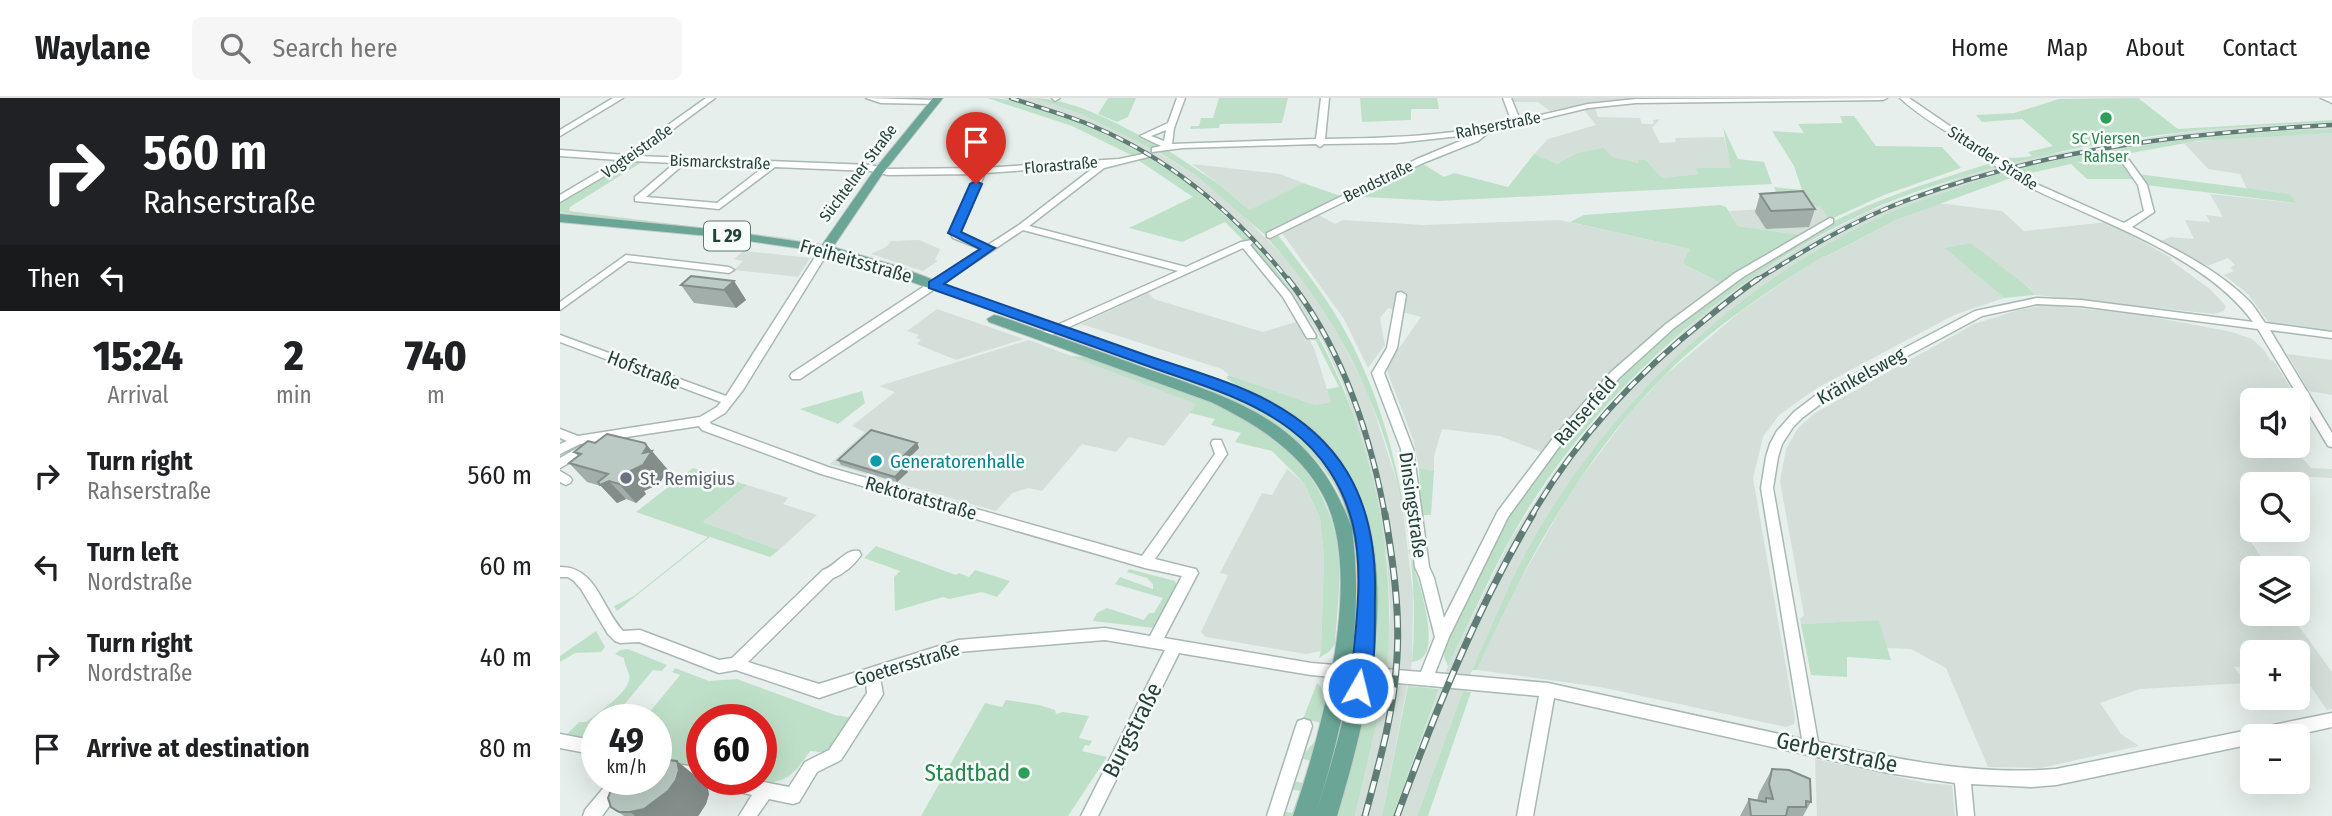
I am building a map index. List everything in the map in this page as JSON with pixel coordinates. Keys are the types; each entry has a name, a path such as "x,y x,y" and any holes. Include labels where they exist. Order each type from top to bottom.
{"main road":[{"name":"Süchtelner Straße","path":"824,251 879,170 936,100"},
{"name":"Freiheitsstraße","path":"560,218 824,251 872,270 1058,330 1071,341"},
{"name":"Freiheitsstraße","path":"560,225 778,250 824,251"},
{"name":"Freiheitsstraße","path":"929,288 1041,336 1071,341 1245,396 1270,408 1316,443 1337,469 1362,526 1367,560 1351,673 1343,766 1326,816"},
{"name":"Freiheitsstraße","path":"1304,816 1332,715 1351,673"}],"street":[{"path":"560,134 619,98"},
{"name":"Vogteistraße","path":"560,200 628,158 711,98"},
{"path":"870,98 881,102 936,100"},
{"path":"1171,125 1144,136 1168,146 1171,125 1181,98"},
{"path":"1320,144 1325,98"},
{"path":"1507,98 1517,123"},
{"name":"Rahserstraße","path":"1155,150 1168,146 1396,140 1488,130 1588,106 1636,100 1883,98"},
{"name":"Sittarder Straße","path":"1904,98 2026,183 2125,227 2194,264 2224,285 2246,304 2262,326 2332,443"},
{"path":"2325,98 2332,101"},
{"name":"Bendstraße","path":"1270,235 1372,183 1475,139 1488,130"},
{"name":"Bismarckstraße","path":"560,153 879,170"},
{"path":"796,376 1022,227 1101,166 1144,155"},
{"path":"683,160 638,199 719,206 773,164"},
{"name":"Florastraße","path":"879,170 982,171 1118,161"},
{"path":"2125,227 2149,212 2148,197 2141,179 2126,162"},
{"path":"982,171 955,233 989,248"},
{"name":"Rahserfeld","path":"1426,678 1441,637 1503,514 1558,440 1615,375 1670,326 1739,275 1830,221"},
{"path":"1022,227 1187,270"},
{"path":"1041,336 1247,243 1287,296 1311,336"},
{"name":"Süchtelner Straße","path":"703,421 721,410 729,401 824,251"},
{"path":"560,307 626,258 729,270"},
{"name":"Dinsingstraße","path":"1401,295 1392,348 1378,373 1407,449 1422,567 1441,637"},
{"name":"Kränkelsweg","path":"1811,747 1767,488 1770,457 1782,432 1801,410 1936,334 1979,313 2037,301 2081,303 2332,335"},
{"name":"Hofstraße","path":"560,338 729,401"},
{"path":"560,450 578,440 703,421"},
{"name":"Rektoratstraße","path":"703,421 706,427 825,471 1144,563 1191,573"},
{"path":"560,433 578,440"},
{"path":"1144,563 1221,454 1217,443"},
{"path":"560,464 583,450 589,450"},
{"path":"736,664 828,574 837,571 854,555"},
{"name":"Goetersstraße","path":"560,572 567,570 580,575 613,632 620,637 640,636 719,667 736,664 819,691 958,646 1105,634 1351,673"},
{"path":"1155,641 1191,573"},
{"name":"Burgstraße","path":"1093,815 1175,645"},
{"path":"777,794 793,796 811,767 835,755 875,694 872,673"},
{"name":"Gerberstraße","path":"1351,673 1548,690 1882,764 1962,776 2031,779 2056,776 2332,720"},
{"path":"1525,816 1548,690"},
{"path":"1275,816 1304,726"},
{"path":"560,741 581,745"},
{"path":"1962,776 1966,816"},
{"path":"591,816 608,795"},
{"path":"747,816 762,795"}],"shaded area":[{"path":"1003,98 1033,98 1081,114 1152,149 1197,176 1239,211 1291,264 1314,293 1340,338 1368,392 1401,494 1413,593 1412,662 1382,816 1355,816 1386,683 1390,611 1387,557 1369,463 1344,387 1323,341 1276,268 1252,240 1192,186 1144,153 1104,135"},
{"path":"1511,98 1643,98 1599,101 1550,111 1538,102 1512,102"},
{"path":"1595,108 1598,117 1640,118 1642,124 1654,124 1653,120 1660,119 1652,128 1660,143 1676,142 1675,138 1724,137 1732,168 1697,168 1700,174 1662,178 1646,160 1639,163 1577,153 1557,164 1534,154 1548,139 1596,125 1584,110"},
{"path":"2332,123 2332,129 2248,133 2123,148 2003,172 1878,219 1815,252 1768,283 1709,328 1640,394 1570,482 1530,545 1500,607 1463,691 1417,816 1393,816 1448,666 1512,537 1555,471 1627,386 1698,318 1756,275 1804,245 1867,212 1965,176 2038,156 2179,133 2245,126"},
{"path":"2332,133 2332,331 2269,323 2248,294 2224,275 2234,271 2230,268 2235,265 2228,258 2208,266 2161,241 2170,237 2194,239 2185,220 2210,222 2206,215 2223,217 2210,194 2295,203 2290,194 2247,189 2240,174 2208,169 2184,143 2255,136"},
{"path":"1192,164 1280,174 1303,183 1249,210"},
{"path":"1938,203 2002,211 2024,231 2107,222 2173,259 2169,259 2210,289 2226,306 2224,311 2214,314 2035,295 2029,287 1946,248 2004,298 1954,315 1817,388 1779,415 1763,437 1753,478 1794,724 1786,727 1600,687 1477,670 1502,612 1571,491 1630,413 1664,376 1740,312 1823,255 1828,256 1898,219"},
{"path":"1820,206 1829,220 1801,235 1738,226 1729,211"},
{"path":"1319,215 1335,224 1343,220 1424,225 1560,220 1690,249 1682,263 1722,284 1636,349 1607,376 1541,452 1500,436 1442,429 1434,456 1434,471 1419,468 1413,439 1387,371 1390,361 1421,317 1388,308 1380,318 1385,345 1368,368 1344,319 1282,233"},
{"path":"919,240 940,249 935,260 938,261 923,271 871,254 886,247 891,241"},
{"path":"743,251 810,258 798,277 734,270 743,261 734,259"},
{"path":"1148,293 1154,299 1263,332 1299,321 1314,348 1331,402 1315,405 1229,375 1222,369 1081,324"},
{"path":"2047,305 2137,314 2232,332 2252,339 2270,360 2274,361 2290,388 2240,388 2240,458 2302,458 2311,468 2332,469 2332,478 2310,477 2310,472 2240,472 2240,542 2251,542 2260,556 2240,556 2240,626 2299,626 2309,640 2240,640 2240,667 2234,667 2240,675 2240,683 2140,689 2100,703 2121,734 2139,746 2041,768 1988,767 1946,668 1911,649 1887,648 1879,620 1801,624 1800,619 1804,615 1780,481 1786,449 1798,428 1815,413 1974,324 2018,310"},
{"path":"937,309 1024,339 956,360 917,344 921,340 916,338 919,335 907,331"},
{"path":"1029,340 1197,404 1164,446 1129,437 1116,452 1082,444 1042,491 1028,488 1012,493 996,511 830,464 865,432 852,426 895,392 879,386"},
{"path":"2287,354 2332,360 2332,395 2310,391"},
{"path":"1287,469 1304,483 1320,518 1324,556 1321,651 1306,654 1206,637 1201,632 1228,575 1220,573 1262,493 1272,495"},
{"path":"747,485 786,497 788,498 783,504 817,515 779,550 703,522"},
{"path":"2310,642 2332,672 2332,709 2327,710 2310,685"},
{"path":"1815,759 1926,783 1952,785 1955,816 1817,816"}],"green space":[{"path":"987,98 1046,110 1144,153 1133,156 1072,126"},
{"path":"1033,98 1081,108 1157,145 1152,149 1081,114"},
{"path":"1108,98 1136,98 1128,117 1117,122 1098,114"},
{"path":"1219,98 1288,98 1282,123 1220,124 1219,128 1190,129 1191,126 1199,126 1201,118 1213,118"},
{"path":"1360,98 1437,98 1439,109 1411,109 1411,120 1362,122"},
{"path":"2138,98 2178,129 2332,120 2332,123 2250,126 2127,139 2006,165 1999,160 2032,156 2028,152 2053,146 2022,119 1982,122 1976,115 2014,113 2059,99"},
{"path":"1840,116 1854,116 1876,146 1942,147 1961,168 1884,195 1829,220 1820,206 1783,208 1774,187 1802,190 1794,166 1772,131 1804,133 1798,124 1843,123"},
{"path":"1723,127 1738,159 1764,162 1772,184 1439,201 1347,196 1420,162 1444,177 1454,173 1508,187 1534,154 1557,164 1577,153 1604,148 1612,157 1638,163 1639,160 1646,160 1662,178 1699,174 1696,168 1731,168"},
{"path":"2332,129 2332,133 2197,141 2076,163 2126,164 2139,179 2087,179 2071,164 2022,175 2013,169 2171,141"},
{"path":"1166,149 1220,185 1249,210 1303,183 1341,196 1271,229 1272,232 1265,235 1197,176 1157,151"},
{"path":"1147,155 1192,186 1252,240 1244,241 1225,222 1182,242 1129,228 1193,197 1138,160"},
{"path":"642,162 570,207 569,211 794,239 823,237 784,240 591,218 560,212 560,201 628,163"},
{"path":"1991,163 1997,167 1898,199 1813,239 1761,271 1711,308 1664,348 1619,392 1579,438 1542,487 1511,538 1448,666 1444,657 1445,646 1506,517 1573,430 1642,356 1720,291 1806,236 1885,198"},
{"path":"2003,172 2011,178 1898,219 1823,256 1739,313 1680,360 1632,410 1580,479 1514,591 1477,670 1472,670 1522,560 1561,494 1636,398 1679,355 1773,278 1825,246 1893,211"},
{"path":"2138,174 2290,194 2296,203 2145,185"},
{"path":"1720,205 1726,207 1738,226 1801,235 1722,284 1682,263 1690,249 1570,222 1584,215"},
{"path":"1278,235 1333,311 1367,376 1387,432 1401,490 1410,550 1399,490 1383,434 1362,380 1335,329 1303,281 1266,237"},
{"path":"1254,242 1289,288 1318,337 1343,388 1362,442 1377,497 1386,553 1389,610 1387,668 1371,652 1373,595 1337,459 1226,378 1229,375 1315,405 1331,402 1327,389 1339,387 1311,331 1247,245"},
{"path":"1971,243 2035,295 2004,298 1945,248"},
{"path":"1078,344 1218,389 1252,404 1284,423 1311,446 1342,488 1351,516 1359,575 1357,655 1354,658 1352,654 1357,580 1353,536 1339,494 1315,459 1283,430 1245,407 1203,388"},
{"path":"1070,356 1086,357 1164,383 1239,415 1272,437 1300,463 1322,496 1336,537 1339,590 1335,644 1330,651 1319,658 1324,556 1320,518 1304,483 1272,451 1235,442 1241,433 1211,425 1215,419 1190,413 1196,404"},
{"path":"862,391 865,403 838,424 800,409"},
{"path":"693,468 747,485 703,522 779,550 770,557 710,537 617,611 614,606 634,596 708,537 636,512"},
{"path":"1419,468 1434,471 1431,515 1421,515"},
{"path":"876,546 956,575 959,573 969,577 975,570 1010,581 997,597 982,592 949,599 943,597 895,611 894,577 900,571 864,558"},
{"path":"1410,556 1425,605 1429,637 1422,658 1412,662 1414,604"},
{"path":"1129,569 1175,581 1177,586 1154,628 1093,621 1097,613 1107,608 1144,620 1149,613 1154,613 1163,598 1115,584 1120,577 1153,589 1153,584 1147,578 1127,572"},
{"path":"1879,620 1891,660 1847,657 1847,677 1811,675 1801,624"},
{"path":"596,631 605,647 601,652 575,653 560,662 560,656"},
{"path":"628,649 667,665 662,671 653,670 625,704 610,704 623,692 629,680 624,658 615,654"},
{"path":"675,668 709,681 737,679 835,715 852,718 830,753 810,751 794,771 777,781 777,704 686,704 686,770 672,768 672,704 656,704 680,675 672,672"},
{"path":"1317,683 1327,694 1328,705 1296,816 1280,816 1282,811 1292,813 1300,791 1290,789 1293,781 1303,783 1311,761 1300,758 1317,739 1322,723 1303,719"},
{"path":"1386,683 1355,816 1338,816 1371,692"},
{"path":"1408,686 1439,689 1393,816 1382,816"},
{"path":"1463,691 1471,692 1428,816 1417,816"},
{"path":"1006,700 1039,705 1055,710 1056,714 1063,712 1089,716 1079,738 1092,741 1089,746 1085,745 1082,751 1107,757 1068,816 921,816 985,703 1002,707"},
{"path":"579,722 581,740 564,737"}],"building":[{"path":"1803,191 1815,209 1771,211 1760,194"},
{"path":"691,276 734,281 724,290 681,285"},
{"name":"Generatorenhalle","path":"871,430 917,443 895,464 905,467 895,477 838,460"},
{"path":"607,434 645,443 647,447 643,453 652,451 643,465 624,474 630,475 619,484 609,481 600,485 598,482 608,474 569,463 581,454 574,452 588,441 595,443"},
{"path":"672,761 677,761 679,770 672,786"},
{"path":"1772,769 1789,770 1810,779 1811,802 1806,801 1806,807 1788,807 1786,816 1751,816 1749,799 1766,802 1766,798 1773,799 1769,784"},
{"path":"609,795 663,795 644,809 630,812 619,812 611,807"}],"railway":[{"path":"1011,98 1113,135 1170,168 1222,209 1268,255 1289,281"},
{"path":"1757,280 1828,237 1885,209 2009,168 2115,146 2223,133 2332,125"},
{"path":"1288,279 1323,333 1351,391 1371,453 1385,515"},
{"path":"1532,515 1568,460 1632,385 1680,340 1757,280"},
{"path":"1365,816 1389,718 1397,658 1398,622 1385,514"},
{"path":"1397,816 1426,738 1475,624 1533,514"}],"place":[{"name":"SC Viersen Rahser","path":"2106,118"},
{"name":"Generatorenhalle","path":"876,461"},
{"name":"St. Remigius","path":"626,478"},
{"name":"Stadtbad","path":"1024,773"}],"route":[{"path":"976,184 955,233 956,236 989,248 934,285 1245,396 1295,424 1316,443 1337,469 1352,496 1362,526 1367,560 1364,648 1358,688"}]}
